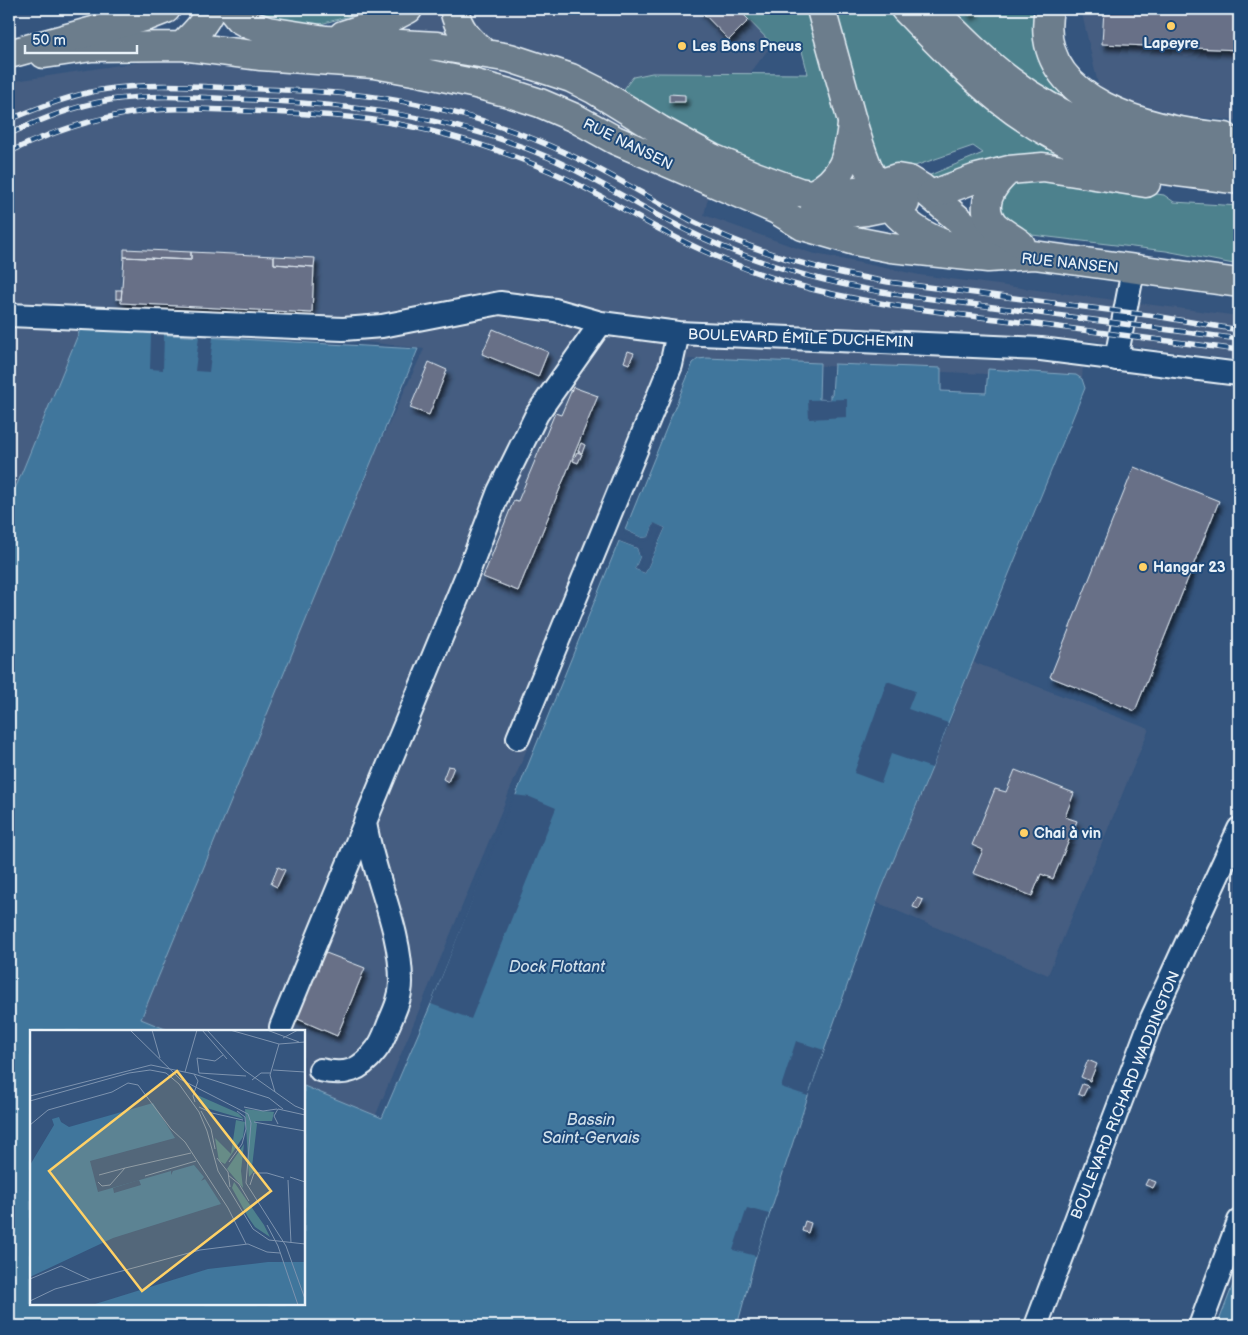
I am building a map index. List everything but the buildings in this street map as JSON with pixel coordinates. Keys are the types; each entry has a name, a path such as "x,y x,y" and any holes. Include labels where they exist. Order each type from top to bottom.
{"main road":[{"path":"9,35 101,9"},
{"path":"9,54 148,16 166,9"},
{"path":"182,46 200,29 211,9"},
{"name":"RUE NANSEN","path":"231,9 239,19 268,31 326,40 437,46 510,58 572,78 712,158 755,176 799,192 824,196 840,194 883,196"},
{"path":"261,56 326,40 383,22 408,9"},
{"path":"454,9 459,26 466,38 484,53"},
{"path":"821,9 867,169 883,196 900,217 935,241 988,258"},
{"path":"905,9 975,81 1051,135 1093,153 1130,164 1239,181"},
{"path":"932,9 968,46 1012,82 1075,120 1149,145 1179,150 1239,154"},
{"path":"1049,9 1047,34 1054,61 1070,84 1084,94 1112,110 1163,127 1239,138"},
{"name":"RUE NANSEN","path":"9,64 43,54 92,47 182,46 261,56 374,64 472,83 509,93 575,118 615,140 777,210 803,226 855,241 891,248 988,258 1027,249"},
{"path":"813,194 825,188 842,168 848,150 852,121"},
{"path":"883,196 908,202 977,178 1009,170 1043,167 1153,184 1224,186 1239,181"},
{"path":"1009,170 993,187 988,198 987,211 996,227 1027,249"},
{"name":"RUE NANSEN","path":"931,195 961,222 976,232 986,237 1027,249 1133,270 1239,284"},
{"path":"777,210 836,214 866,211 883,196"}],"street":[{"path":"1116,358 1133,270"},
{"path":"9,315 343,330 382,326 500,303 555,310 601,323 678,333"},
{"path":"281,1027 465,579 499,491 537,414 601,323"},
{"name":"BOULEVARD ÉMILE DUCHEMIN","path":"518,738 671,365 678,333 1042,349 1239,374"},
{"path":"320,1070 346,1073 364,1064 380,1045 398,1003 401,983 398,953 365,822"},
{"name":"BOULEVARD RICHARD WADDINGTON","path":"1036,1326 1152,1018 1237,834"},
{"path":"1200,1326 1239,1221"}],"shaded area":[{"path":"428,9 742,9 774,42 732,97 704,215 811,253 920,275 1239,316 1239,360 1085,340 1082,379 688,359 375,1117 305,1090 305,1030 149,1030 136,1025 374,456 424,349 94,308 9,507 9,82 392,23"},
{"path":"1081,9 1239,9 1239,121 1182,116 1116,98 1099,89"},
{"path":"973,662 1149,729 1048,975 876,902 932,768"}],"green space":[{"path":"252,9 367,9 361,13 317,25 270,19"},
{"path":"738,9 807,9 815,33 833,109 844,135 840,158 817,180 794,185 632,104 624,89 633,77 652,73 808,74 802,51 774,46"},
{"path":"834,9 885,9 924,50 967,90 1015,129 1085,163 931,185 923,178 983,153 973,146 909,168 884,170 865,117"},
{"path":"951,9 1044,9 1090,114 1013,67"},
{"path":"1026,176 1164,195 1174,202 1239,206 1239,265 1166,251 1032,235 1016,231 1004,223 1000,198 1005,189"}],"water":[{"name":"Bassin Saint-Gervais","path":"84,320 151,334 418,349 141,1019 168,1030 30,1030 30,1305 305,1305 305,1086 382,1118 431,1004 619,541 637,548 640,557 635,569 645,573 665,528 654,524 649,537 642,538 625,530 693,363 698,359 707,358 820,363 819,399 830,400 834,364 941,368 941,391 986,393 988,369 1076,375 1082,379 1085,388 881,890 808,1096 756,1256 737,1326 9,1326 9,504"},
{"path":"1239,1269 1239,1326 1217,1326"}],"pier":[{"path":"151,334 164,334 163,370 150,369"},
{"path":"199,336 213,337 209,372 195,371"},
{"path":"847,399 847,417 809,419 808,400"},
{"path":"654,523 665,528 645,573 635,569 640,557 637,548 619,541 620,539 639,547 643,557 638,568 644,570 662,529 656,527 651,539 643,541 623,533 625,530 642,538 649,537"},
{"path":"887,681 915,691 908,709 948,723 932,768 891,754 881,783 854,773"},
{"path":"514,795 530,797 556,808 471,1019 431,1004"},
{"path":"796,1041 824,1050 808,1096 781,1087"},
{"path":"747,1208 769,1214 756,1256 733,1250"}],"railway":[{"path":"9,120 77,95 135,86 308,91 406,102 477,119 546,144 599,169 713,231 762,250 812,266 888,282 1155,316 1239,330"},
{"path":"9,134 71,109 110,100 142,97 276,101 356,108 396,114 435,121 512,143 570,167 707,240 776,266 823,280 894,294 1239,339"},
{"path":"9,152 28,143 87,123 127,114 169,109 271,112 339,116 380,121 446,135 531,163 579,185 691,245 772,278 815,290 896,306 1239,350"}],"place":[{"name":"Lapeyre","path":"1171,26"},
{"name":"Les Bons Pneus","path":"682,46"},
{"name":"Hangar 23","path":"1143,567"},
{"name":"Chai à vin","path":"1024,833"}],"water label":[{"name":"Dock Flottant","path":"557,966"}]}
